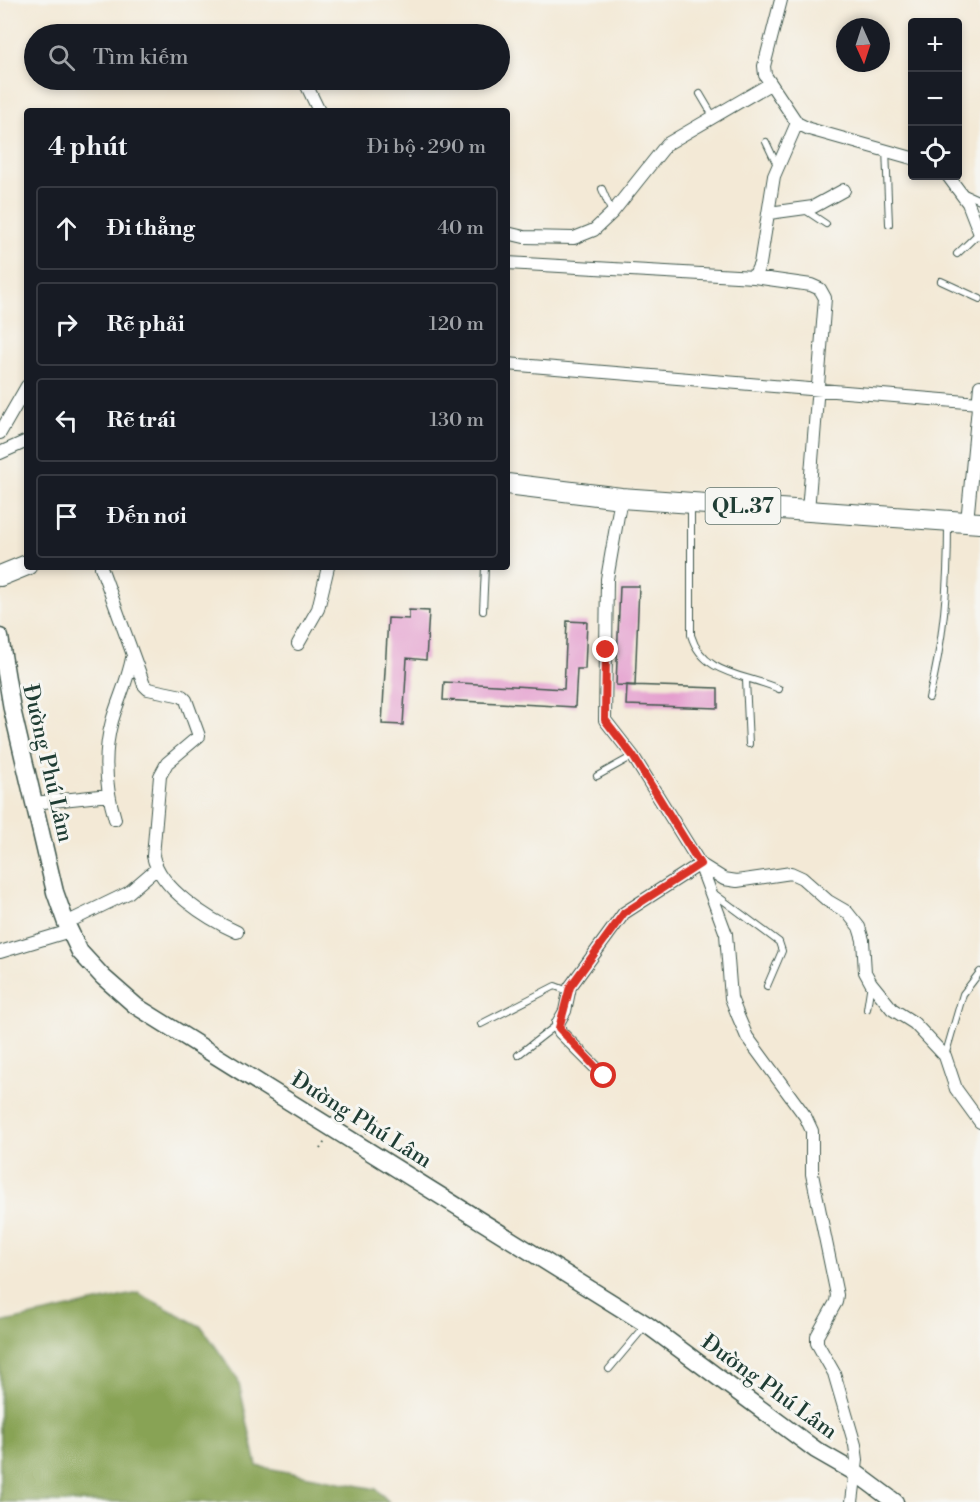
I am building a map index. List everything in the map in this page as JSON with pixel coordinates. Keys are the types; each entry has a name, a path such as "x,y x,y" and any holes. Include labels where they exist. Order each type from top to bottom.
{"highway":[{"name":"QL.37","path":"510,484 621,498 965,522"},
{"path":"0,576 24,566"}],"main road":[{"name":"Đường Phú Lâm","path":"0,637 12,709 55,892 80,952 95,969 136,1006 646,1324 816,1450 856,1473 895,1502"}],"street":[{"path":"781,0 764,66 770,84 797,123 809,129 886,148 908,156"},
{"path":"510,234 524,237 583,236 594,230 612,213 667,144 770,84"},
{"path":"309,90 318,108"},
{"path":"754,277 760,264 777,165 797,123"},
{"path":"952,180 962,192 980,234"},
{"path":"770,213 804,209 843,190"},
{"path":"510,263 754,277 820,288 825,298 816,388 808,511"},
{"path":"510,364 979,403"},
{"path":"965,522 980,386"},
{"path":"0,433 24,391"},
{"path":"0,453 24,442"},
{"path":"621,498 607,579 605,720 633,756 700,864 726,934 730,998 747,1037 805,1116 812,1131 812,1174 837,1295 836,1302 817,1336 817,1343 837,1383 855,1445 856,1473 852,1502"},
{"path":"102,570 140,677 148,689 176,694 186,700 199,736 167,763 160,776 153,856 156,869 193,908 237,932"},
{"path":"298,644 318,609 327,570"},
{"path":"115,819 109,795 105,758 112,722 129,678 133,657"},
{"path":"34,804 109,795"},
{"path":"700,864 724,879 737,880 791,873 802,878 828,901 847,912 858,927 863,940 865,972 871,983 892,1009 914,1023 945,1056 956,1089 980,1122"},
{"path":"604,1076 560,1032 558,1023 565,1011 568,992 598,945 624,913 700,864"},
{"path":"0,952 68,927 128,893 156,869"}],"lane":[{"path":"700,94 713,116"},
{"path":"766,142 777,165"},
{"path":"886,148 889,224"},
{"path":"602,189 612,213"},
{"path":"962,192 980,200"},
{"path":"804,209 826,224"},
{"path":"957,254 980,234"},
{"path":"941,281 980,299"},
{"path":"691,502 691,635 695,650 707,661 746,680 779,689"},
{"path":"929,698 941,652 948,587 965,522"},
{"path":"483,611 485,570"},
{"path":"746,680 749,744"},
{"path":"597,776 633,756"},
{"path":"709,890 779,942 782,951 767,986"},
{"path":"945,1056 963,994 980,972"},
{"path":"867,1009 871,983"},
{"path":"482,1024 555,986 566,988 568,992"},
{"path":"518,1055 558,1023"},
{"path":"609,1369 646,1324"}],"path":[{"path":"359,1143 379,1118"}],"green space":[{"path":"138,1293 202,1327 238,1379 257,1466 376,1489 389,1502 0,1502 0,1323"}],"building":[{"path":"620,586 639,586 635,686 616,685"},
{"path":"409,610 429,611 426,660 407,658 403,725 382,724 388,618 409,619"},
{"path":"567,621 587,622 585,669 577,669 575,707 443,700 444,682 564,689"},
{"path":"627,685 718,688 718,708 626,705"}],"route":[{"path":"604,1076 560,1032 558,1023 565,1011 570,987 598,945 624,913 673,879 700,864 633,756 605,720 606,650"}]}
